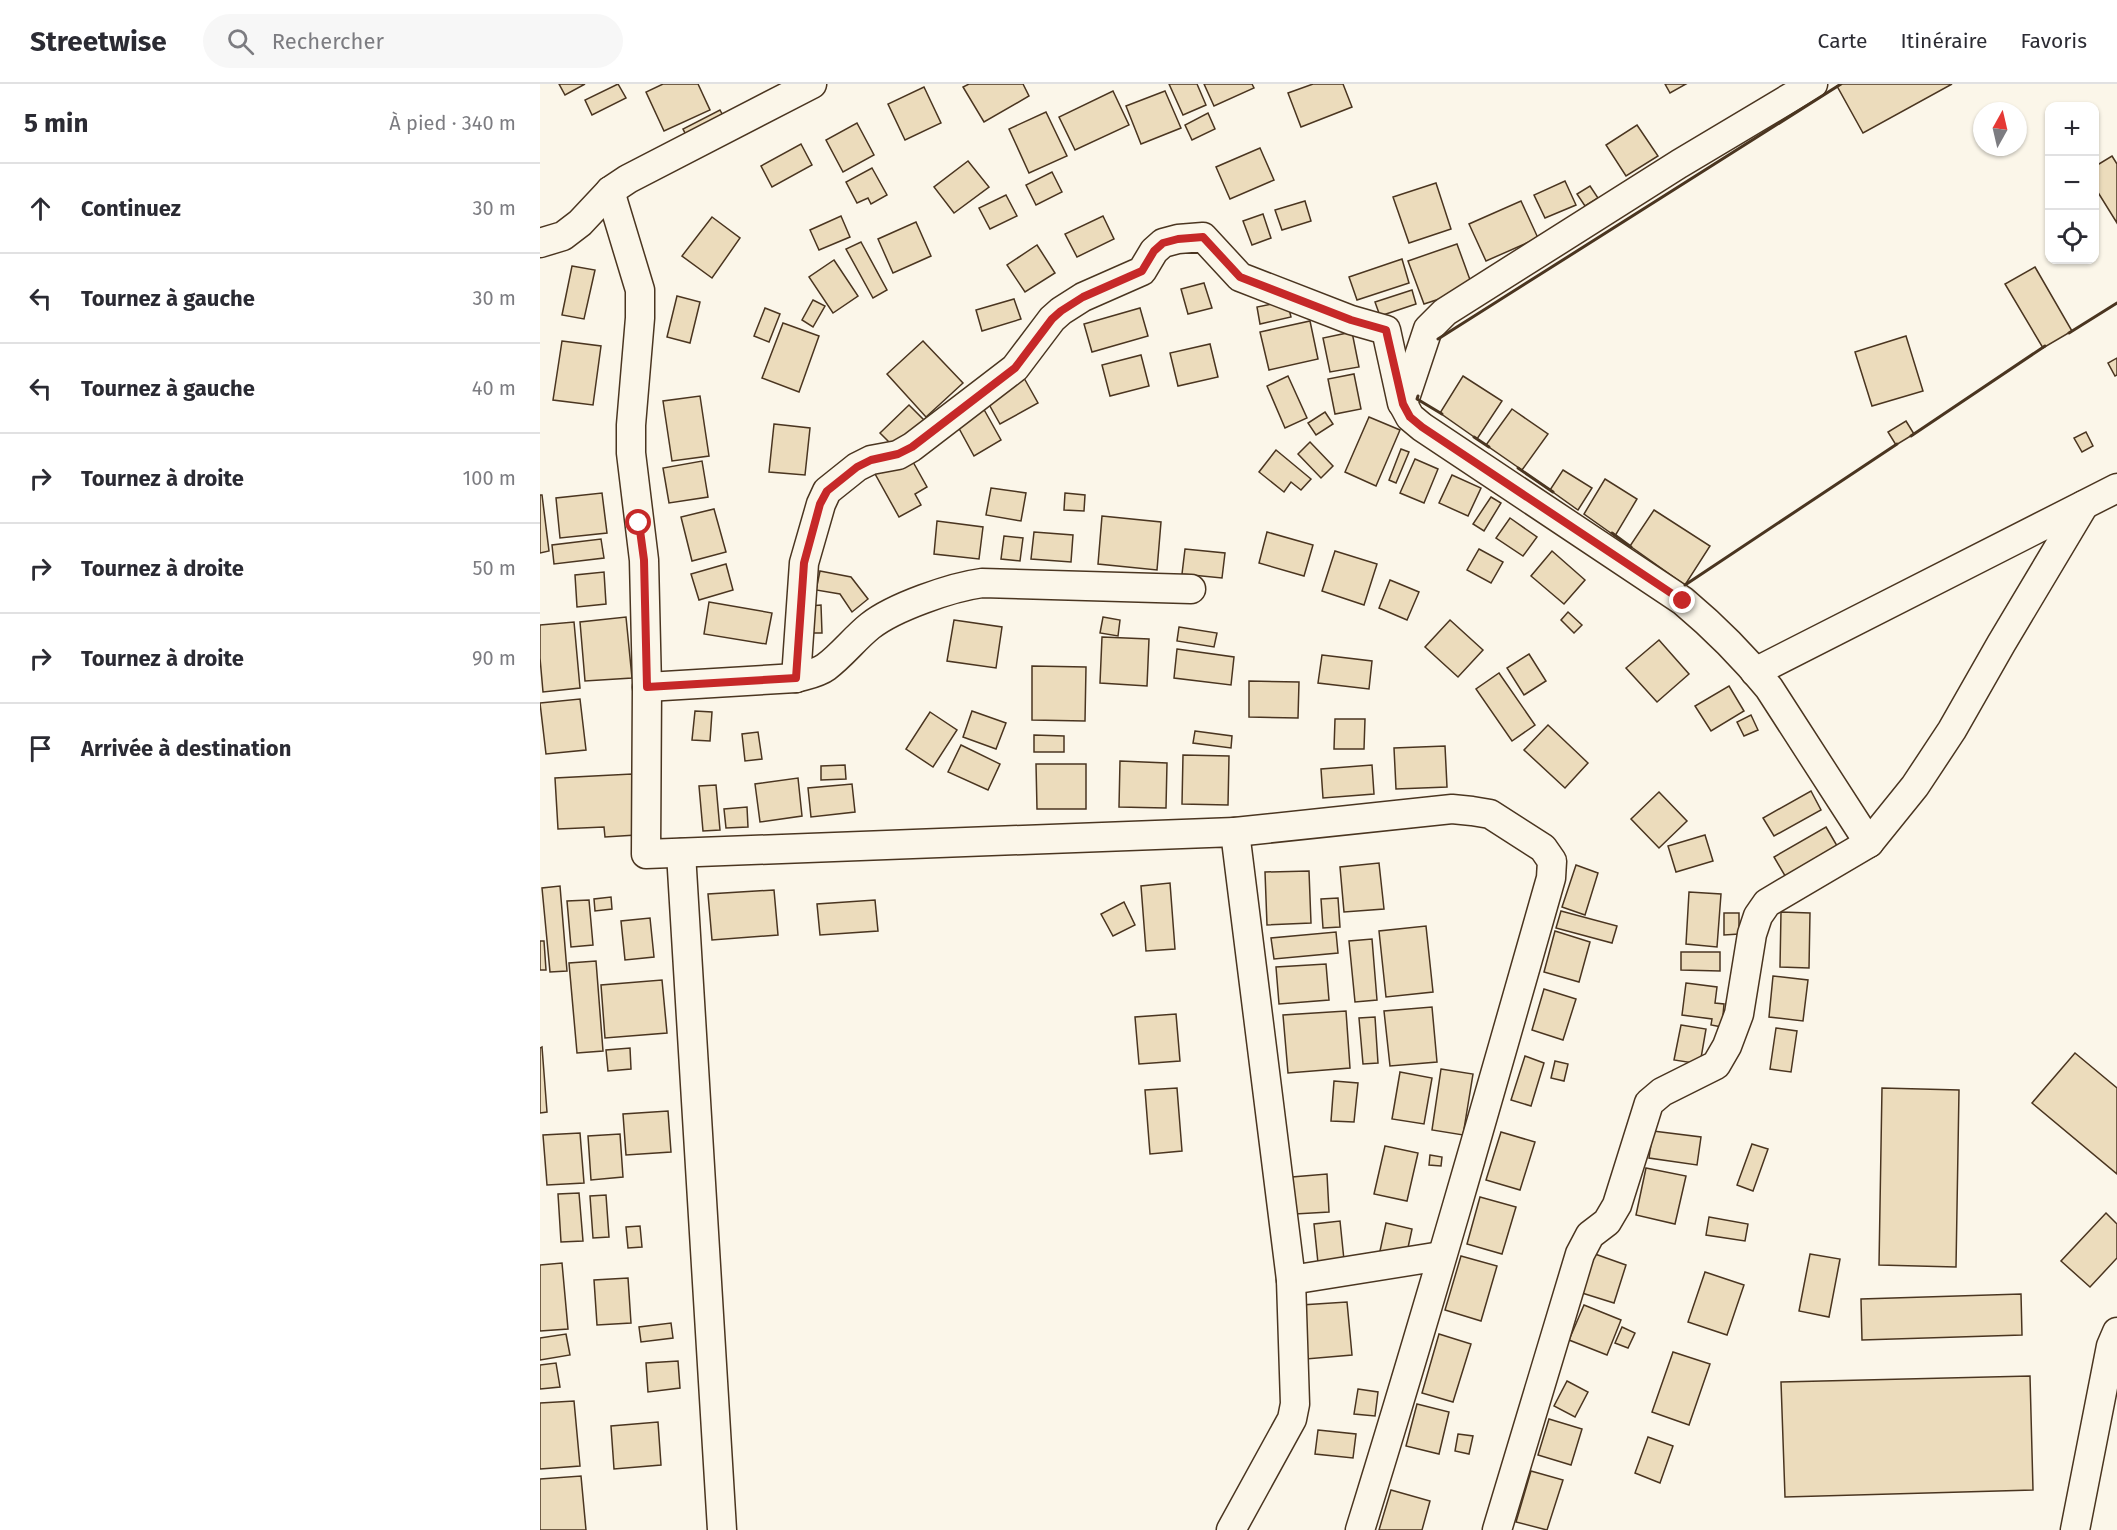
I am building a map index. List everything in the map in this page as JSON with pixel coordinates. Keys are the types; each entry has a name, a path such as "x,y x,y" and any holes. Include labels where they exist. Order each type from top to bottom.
{"street":[{"path":"540,243 563,236 580,223 610,191 628,179 812,84"},
{"path":"1403,404 1428,329 1445,312 1581,225 1813,84"},
{"path":"610,191 640,290 631,453 644,560 647,687 646,854 1235,832 1452,808 1490,814 1543,848 1552,861 1548,889 1419,1338 1360,1530"},
{"path":"796,678 804,563 820,504 827,491 871,460 898,454 912,447 1015,368 1052,319 1061,311 1083,297 1142,271 1154,251 1163,243 1203,237 1240,277 1351,320 1386,330 1428,329"},
{"path":"1386,330 1403,404 1410,417 1683,601 1702,617 1769,688 1869,843"},
{"path":"1755,672 2117,488"},
{"path":"1497,1530 1580,1254 1590,1235 1607,1222 1617,1205 1649,1103 1662,1092 1716,1065 1728,1046 1739,1014 1752,934 1758,916 1767,903 1869,843 1915,786 1952,730 2084,505"},
{"path":"647,687 796,678 825,668 869,626 885,615 962,586 982,583 1191,589"},
{"path":"1231,1530 1292,1419 1296,1404 1291,1280 1235,832"},
{"path":"681,853 722,1530"},
{"path":"1291,1280 1441,1256"},
{"path":"2075,1530 2111,1346 2117,1332"}],"building":[{"path":"559,84 585,84 565,95"},
{"path":"618,84 626,98 592,115 585,100"},
{"path":"663,84 698,84 710,110 664,131 646,92"},
{"path":"969,84 1023,84 1029,96 984,122 963,87"},
{"path":"1169,84 1197,84 1206,105 1183,115"},
{"path":"1204,84 1252,84 1254,88 1214,106"},
{"path":"1313,84 1343,84 1352,107 1301,127 1288,93"},
{"path":"1665,84 1686,84 1670,93"},
{"path":"1841,84 1952,84 1863,133 1837,86"},
{"path":"924,87 941,123 905,140 888,104"},
{"path":"1113,91 1129,125 1075,150 1059,117"},
{"path":"1165,91 1181,128 1141,144 1126,106"},
{"path":"720,110 728,125 691,145 683,129"},
{"path":"1046,112 1067,156 1029,173 1009,129"},
{"path":"1208,113 1215,129 1192,140 1185,125"},
{"path":"857,123 874,155 843,172 826,140"},
{"path":"1637,125 1658,156 1626,176 1606,145"},
{"path":"801,144 812,165 772,187 761,166"},
{"path":"1260,148 1274,180 1230,199 1216,167"},
{"path":"2112,156 2117,164 2117,223 2099,194 2099,164"},
{"path":"968,161 989,187 954,213 934,187"},
{"path":"872,168 887,195 871,204 868,198 857,203 846,182"},
{"path":"1052,172 1062,192 1036,205 1026,185"},
{"path":"1565,181 1576,205 1545,218 1534,195"},
{"path":"1436,183 1451,229 1409,243 1393,197"},
{"path":"1590,186 1598,198 1585,206 1577,194"},
{"path":"1006,195 1017,216 990,229 979,208"},
{"path":"1305,201 1311,221 1282,230 1275,210"},
{"path":"1521,201 1538,238 1486,261 1469,224"},
{"path":"1263,214 1271,238 1252,245 1243,221"},
{"path":"841,216 850,237 819,250 810,230"},
{"path":"1103,216 1114,239 1077,257 1065,234"},
{"path":"712,217 740,238 712,278 682,256"},
{"path":"916,222 931,256 893,273 878,239"},
{"path":"861,242 887,290 873,298 846,249"},
{"path":"1457,244 1473,288 1424,304 1408,261"},
{"path":"1037,245 1055,273 1025,292 1007,265"},
{"path":"1402,259 1409,283 1357,300 1349,277"},
{"path":"834,260 858,296 833,313 809,277"},
{"path":"572,266 595,270 584,319 562,315"},
{"path":"2035,267 2072,331 2043,348 2005,284"},
{"path":"1204,283 1212,308 1188,314 1181,289"},
{"path":"1412,290 1416,304 1380,316 1375,302"},
{"path":"677,296 700,302 690,343 667,337"},
{"path":"1014,299 1021,319 982,331 976,310"},
{"path":"813,300 825,306 813,327 802,320"},
{"path":"1287,301 1291,317 1260,324 1257,307"},
{"path":"765,308 780,314 769,342 754,336"},
{"path":"1140,308 1148,336 1092,352 1084,324"},
{"path":"1310,321 1318,359 1269,370 1260,332"},
{"path":"783,323 819,336 799,392 762,378"},
{"path":"1352,332 1359,367 1330,372 1323,338"},
{"path":"1906,336 1923,391 1872,406 1855,352"},
{"path":"562,341 601,346 593,405 553,400"},
{"path":"923,341 963,383 926,417 887,374"},
{"path":"1210,344 1218,377 1178,386 1170,353"},
{"path":"1141,355 1149,386 1110,396 1102,365"},
{"path":"2117,358 2117,375 2115,376 2108,363"},
{"path":"1354,374 1361,409 1335,414 1328,379"},
{"path":"1288,376 1307,418 1285,428 1267,386"},
{"path":"1463,376 1502,401 1477,439 1440,413"},
{"path":"1024,378 1038,403 1000,424 986,399"},
{"path":"700,396 709,456 672,461 663,401"},
{"path":"909,405 924,420 895,448 880,433"},
{"path":"982,406 1001,440 974,456 955,421"},
{"path":"1512,409 1548,434 1522,470 1486,445"},
{"path":"1325,412 1333,424 1316,435 1308,423"},
{"path":"1369,417 1400,430 1376,486 1345,472"},
{"path":"1906,421 1914,434 1896,445 1888,432"},
{"path":"774,424 810,428 805,475 769,472"},
{"path":"2086,432 2093,446 2082,452 2074,438"},
{"path":"1310,442 1333,466 1321,478 1298,454"},
{"path":"1401,449 1409,452 1396,483 1389,480"},
{"path":"1276,450 1311,479 1301,490 1291,482 1284,492 1259,472"},
{"path":"908,453 927,487 915,494 921,505 899,517 874,472"},
{"path":"1415,459 1438,469 1424,503 1400,493"},
{"path":"702,461 708,497 669,503 663,468"},
{"path":"1563,470 1592,488 1578,510 1550,490"},
{"path":"1452,475 1481,488 1468,516 1439,503"},
{"path":"1605,479 1637,499 1615,536 1584,514"},
{"path":"991,488 1026,493 1021,521 986,515"},
{"path":"602,493 607,533 560,538 556,498"},
{"path":"1065,493 1085,495 1084,511 1064,510"},
{"path":"540,495 542,495 549,551 540,553"},
{"path":"1491,497 1501,503 1484,531 1473,524"},
{"path":"714,509 726,552 692,561 681,517"},
{"path":"1654,510 1710,546 1685,585 1630,546"},
{"path":"1102,516 1161,522 1157,570 1098,564"},
{"path":"1510,518 1537,537 1523,556 1496,538"},
{"path":"937,521 983,527 979,559 934,554"},
{"path":"1034,532 1073,535 1071,562 1031,559"},
{"path":"1267,532 1313,545 1304,576 1259,563"},
{"path":"1004,536 1023,538 1020,561 1001,559"},
{"path":"601,539 604,558 554,564 552,545"},
{"path":"1185,549 1225,553 1222,578 1182,574"},
{"path":"1479,549 1503,562 1491,583 1467,570"},
{"path":"1335,551 1377,564 1364,605 1322,591"},
{"path":"1552,551 1585,580 1564,604 1531,576"},
{"path":"726,564 733,590 699,600 691,574"},
{"path":"820,571 851,577 868,599 852,612 840,594 816,590"},
{"path":"604,572 606,604 577,607 575,575"},
{"path":"1390,580 1419,592 1407,620 1379,608"},
{"path":"709,602 772,613 766,644 704,634"},
{"path":"821,605 822,633 811,633 809,606"},
{"path":"1568,612 1582,625 1574,633 1561,620"},
{"path":"626,617 632,678 585,681 580,622"},
{"path":"1103,617 1120,620 1118,636 1100,633"},
{"path":"954,620 1002,627 996,668 947,661"},
{"path":"1450,620 1483,650 1458,677 1425,647"},
{"path":"574,622 580,688 543,692 540,625"},
{"path":"1179,627 1217,633 1214,647 1177,641"},
{"path":"1102,637 1149,639 1147,686 1100,683"},
{"path":"1659,640 1689,674 1657,702 1626,668"},
{"path":"1177,649 1234,657 1231,685 1174,678"},
{"path":"1529,654 1546,681 1524,695 1507,668"},
{"path":"1322,655 1372,661 1369,689 1318,683"},
{"path":"1032,666 1086,667 1085,721 1032,720"},
{"path":"1499,673 1535,725 1512,741 1476,689"},
{"path":"1249,681 1299,682 1298,718 1249,717"},
{"path":"1729,686 1744,711 1711,731 1695,706"},
{"path":"580,699 586,750 546,754 540,703"},
{"path":"695,711 712,712 710,741 692,740"},
{"path":"972,711 1006,723 996,749 963,737"},
{"path":"930,712 957,730 933,767 906,749"},
{"path":"1751,715 1758,730 1744,736 1737,722"},
{"path":"1335,719 1365,719 1364,749 1334,749"},
{"path":"1548,725 1588,763 1565,788 1524,750"},
{"path":"1195,731 1232,736 1231,748 1193,743"},
{"path":"758,732 762,759 745,761 742,734"},
{"path":"1034,735 1064,736 1064,752 1034,752"},
{"path":"961,745 1000,764 988,790 948,772"},
{"path":"1445,746 1447,787 1396,789 1394,748"},
{"path":"1183,755 1229,756 1228,805 1182,804"},
{"path":"1120,761 1167,763 1166,808 1119,807"},
{"path":"1036,764 1086,764 1086,809 1037,809"},
{"path":"845,765 846,779 821,780 821,766"},
{"path":"1372,765 1374,794 1323,798 1321,769"},
{"path":"632,774 636,835 605,837 604,827 558,829 555,778"},
{"path":"798,778 802,816 760,822 755,784"},
{"path":"852,784 855,812 811,817 808,788"},
{"path":"716,785 720,830 703,831 699,786"},
{"path":"1811,791 1821,810 1774,836 1763,818"},
{"path":"1659,792 1687,821 1659,848 1631,819"},
{"path":"747,807 748,827 726,828 724,809"},
{"path":"1826,827 1843,856 1791,886 1774,857"},
{"path":"1705,835 1713,861 1676,872 1668,846"},
{"path":"1379,863 1384,909 1344,912 1340,867"},
{"path":"1576,865 1598,873 1585,915 1562,907"},
{"path":"1309,871 1311,923 1267,925 1265,872"},
{"path":"1170,883 1175,949 1146,951 1141,886"},
{"path":"560,886 567,971 550,972 542,888"},
{"path":"774,890 778,935 712,940 708,894"},
{"path":"1689,892 1721,894 1717,947 1686,944"},
{"path":"611,897 612,909 595,911 594,899"},
{"path":"1338,898 1340,927 1323,928 1321,899"},
{"path":"589,900 593,945 571,947 567,901"},
{"path":"875,900 878,931 820,935 817,904"},
{"path":"1124,902 1135,925 1113,936 1101,914"},
{"path":"1561,911 1617,926 1612,943 1556,928"},
{"path":"1781,912 1810,913 1809,968 1780,967"},
{"path":"1724,913 1739,913 1739,934 1724,935"},
{"path":"650,918 654,957 625,960 621,921"},
{"path":"1426,926 1433,992 1386,997 1379,931"},
{"path":"1555,931 1590,942 1579,982 1544,972"},
{"path":"1336,932 1338,953 1274,959 1271,938"},
{"path":"1372,939 1377,1000 1355,1002 1349,941"},
{"path":"540,941 544,941 546,970 540,970"},
{"path":"1681,952 1720,952 1720,971 1681,970"},
{"path":"596,961 603,1051 577,1053 569,963"},
{"path":"1326,964 1329,1000 1279,1004 1276,967"},
{"path":"1773,976 1808,980 1803,1021 1769,1017"},
{"path":"662,980 667,1033 605,1038 601,985"},
{"path":"1686,983 1717,987 1715,1003 1724,1004 1722,1027 1711,1025 1712,1019 1682,1015"},
{"path":"1544,989 1576,999 1563,1040 1532,1030"},
{"path":"1432,1007 1437,1062 1390,1066 1384,1011"},
{"path":"1346,1011 1350,1068 1288,1073 1283,1015"},
{"path":"1176,1014 1180,1061 1139,1064 1135,1017"},
{"path":"1375,1017 1378,1063 1363,1064 1359,1018"},
{"path":"1681,1025 1706,1029 1700,1064 1674,1060"},
{"path":"1776,1028 1797,1031 1791,1072 1770,1069"},
{"path":"542,1047 547,1112 540,1113 540,1048"},
{"path":"630,1048 631,1069 608,1071 606,1050"},
{"path":"2075,1053 2117,1088 2117,1174 2032,1103"},
{"path":"1525,1056 1544,1063 1531,1106 1511,1100"},
{"path":"1555,1061 1568,1064 1564,1081 1551,1078"},
{"path":"1441,1069 1473,1074 1463,1135 1432,1130"},
{"path":"1400,1072 1432,1078 1424,1124 1392,1119"},
{"path":"1334,1081 1358,1083 1354,1122 1331,1121"},
{"path":"1177,1088 1182,1151 1150,1154 1145,1090"},
{"path":"1882,1088 1959,1090 1956,1267 1879,1265"},
{"path":"668,1111 671,1152 626,1155 623,1114"},
{"path":"1653,1131 1701,1137 1697,1165 1649,1158"},
{"path":"1501,1132 1535,1142 1520,1190 1486,1180"},
{"path":"580,1133 584,1183 547,1185 543,1135"},
{"path":"620,1134 623,1177 591,1180 588,1136"},
{"path":"1752,1144 1768,1149 1753,1191 1737,1185"},
{"path":"1385,1146 1418,1153 1407,1201 1374,1194"},
{"path":"1430,1155 1442,1157 1441,1166 1429,1165"},
{"path":"1646,1168 1686,1176 1675,1224 1636,1215"},
{"path":"1327,1174 1329,1212 1295,1214 1292,1177"},
{"path":"579,1193 583,1241 561,1242 558,1194"},
{"path":"606,1195 609,1237 593,1238 590,1196"},
{"path":"1480,1197 1516,1207 1502,1254 1467,1244"},
{"path":"2106,1213 2117,1224 2117,1258 2090,1287 2061,1261"},
{"path":"1709,1217 1748,1224 1745,1241 1706,1235"},
{"path":"1340,1221 1344,1260 1318,1263 1314,1224"},
{"path":"1386,1223 1412,1229 1406,1257 1380,1251"},
{"path":"640,1226 642,1247 628,1248 626,1227"},
{"path":"1595,1254 1626,1265 1614,1303 1582,1293"},
{"path":"1810,1254 1840,1259 1829,1317 1799,1311"},
{"path":"1461,1256 1497,1266 1481,1321 1445,1310"},
{"path":"562,1263 568,1329 540,1331 540,1265"},
{"path":"1705,1272 1744,1285 1727,1335 1688,1322"},
{"path":"628,1278 631,1323 597,1325 594,1280"},
{"path":"2021,1294 2022,1335 1862,1340 1861,1299"},
{"path":"1347,1302 1352,1355 1306,1359 1301,1305"},
{"path":"1584,1305 1621,1320 1607,1355 1569,1340"},
{"path":"671,1323 673,1338 641,1342 639,1327"},
{"path":"1622,1327 1635,1333 1628,1348 1615,1343"},
{"path":"566,1334 570,1355 540,1360 540,1338"},
{"path":"1439,1334 1471,1344 1453,1402 1422,1393"},
{"path":"1673,1352 1710,1364 1689,1425 1652,1412"},
{"path":"678,1361 680,1388 648,1392 646,1363"},
{"path":"556,1363 560,1387 540,1389 540,1365"},
{"path":"2030,1376 2033,1490 1785,1497 1781,1382"},
{"path":"1567,1381 1588,1392 1575,1417 1554,1406"},
{"path":"1358,1389 1378,1392 1375,1416 1354,1414"},
{"path":"574,1401 580,1466 540,1469 540,1403"},
{"path":"1417,1404 1449,1412 1439,1454 1406,1446"},
{"path":"1549,1419 1582,1429 1571,1465 1538,1455"},
{"path":"658,1422 661,1465 614,1469 611,1426"},
{"path":"1318,1430 1356,1434 1353,1458 1315,1454"},
{"path":"1458,1434 1473,1436 1469,1454 1455,1451"},
{"path":"1648,1437 1673,1446 1660,1483 1635,1473"},
{"path":"1531,1471 1563,1480 1547,1530 1516,1522"},
{"path":"581,1476 586,1530 540,1530 540,1479"},
{"path":"1391,1490 1430,1501 1422,1530 1379,1530"}],"wall":[{"path":"1438,339 1841,84"},
{"path":"2069,333 2117,303"},
{"path":"1911,436 2045,346"},
{"path":"1418,396 1417,399 1442,414"},
{"path":"1474,437 1489,447"},
{"path":"1685,585 1897,444"},
{"path":"1518,468 1553,492"},
{"path":"1612,533 1631,547"}],"route":[{"path":"639,523 644,560 647,687 796,678 804,563 820,504 827,491 857,467 912,447 1015,368 1052,319 1061,311 1083,297 1142,271 1154,251 1163,243 1196,236 1208,241 1240,277 1351,320 1386,330 1403,404 1410,417 1683,601"}]}
